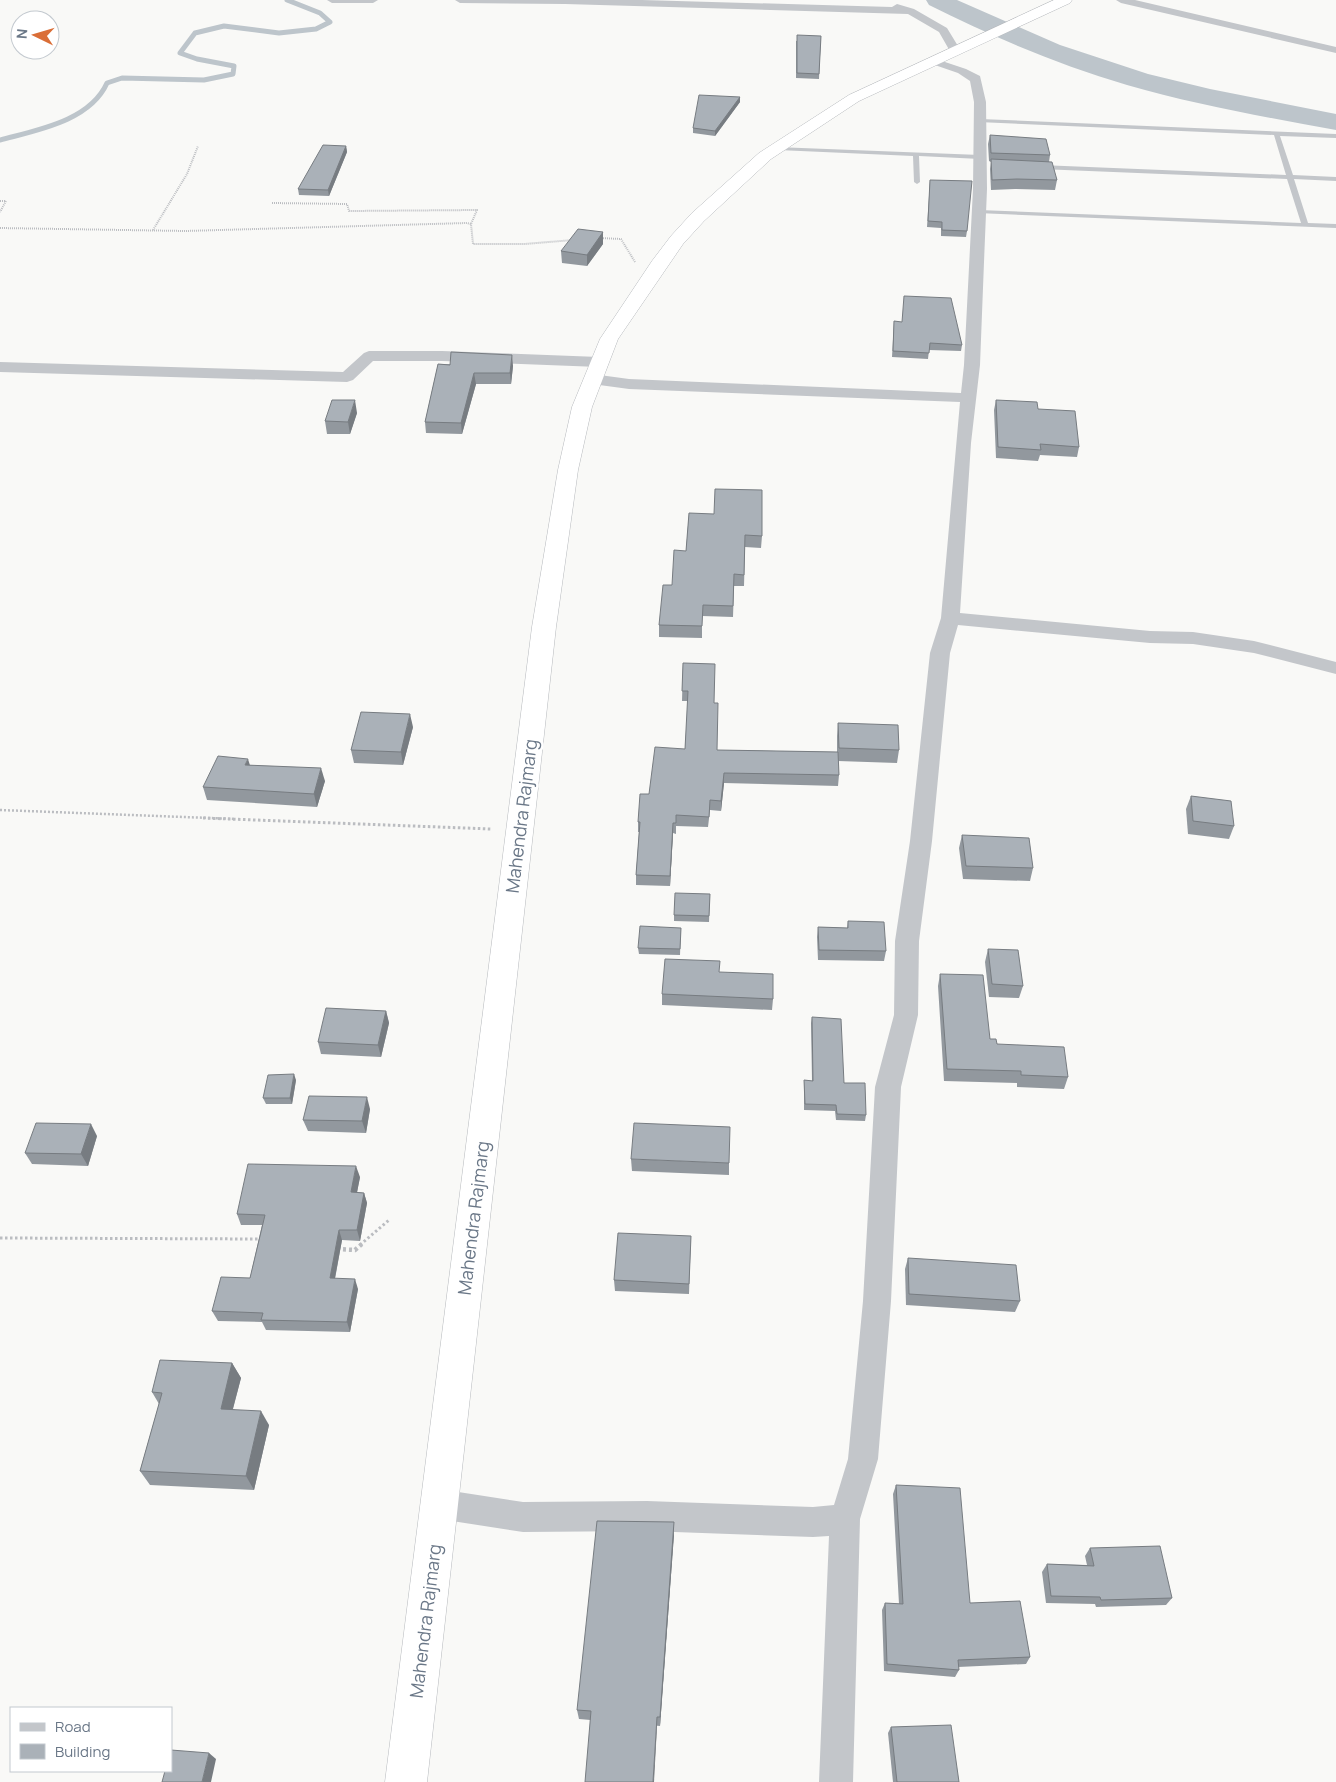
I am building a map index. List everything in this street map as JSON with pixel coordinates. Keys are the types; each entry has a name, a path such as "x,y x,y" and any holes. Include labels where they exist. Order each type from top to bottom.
{"highway":[{"name":"Mahendra Rajmarg","path":"406,1782 544,628 568,470 582,407 609,340 658,265 677,240 744,174 778,148 854,98 1065,0"}],"street":[{"path":"332,0 373,0"},
{"path":"460,0 565,1 910,11"},
{"path":"836,1782 845,1520 863,1459 877,1302 888,1087 906,1015 907,941 921,840 939,663 950,618 963,444 972,365 983,162 980,102 976,79 962,71 956,51 943,30 910,11 875,0"},
{"path":"1121,0 1336,50"},
{"path":"0,367 347,377 369,356 452,356 596,371 630,384 968,398"},
{"path":"950,618 1150,637 1193,638 1254,648 1336,668"},
{"path":"439,1504 523,1517 647,1516 813,1522 845,1520"}],"lane":[{"path":"980,121 1336,136"},
{"path":"1276,133 1305,224"},
{"path":"778,148 916,154 983,162"},
{"path":"916,154 917,182"},
{"path":"1029,166 1336,179"},
{"path":"979,212 1336,226"}],"path":[{"path":"152,230 186,174 198,146"},
{"path":"0,201 6,201 0,212"},
{"path":"272,203 348,204 349,211 477,210 471,224 473,244 525,244 578,239"},
{"path":"0,228 152,230 471,224"},
{"path":"596,238 621,239 636,265"},
{"path":"0,810 350,825 519,830"},
{"path":"336,1248 355,1250 388,1220"},
{"path":"0,1238 272,1239"}],"building":[{"path":"797,35 821,36 819,74 797,73"},
{"path":"699,95 740,97 715,131 693,128"},
{"path":"990,135 1046,139 1050,155 991,153"},
{"path":"323,145 346,146 328,190 298,189"},
{"path":"991,159 1052,162 1057,180 992,180"},
{"path":"930,180 972,181 967,231 942,230 942,222 928,221"},
{"path":"578,229 603,232 587,255 561,251"},
{"path":"904,296 951,298 962,345 930,343 929,353 893,351 894,321 902,322"},
{"path":"451,352 512,355 510,373 474,373 461,423 425,422 438,364 450,365"},
{"path":"332,400 355,400 348,422 325,421"},
{"path":"996,400 1037,402 1038,409 1075,411 1079,447 1040,444 1041,450 998,447"},
{"path":"715,489 762,490 762,536 745,535 744,575 734,574 733,606 703,605 702,626 659,625 663,585 672,585 674,550 686,551 689,513 714,514"},
{"path":"683,663 715,664 714,703 718,703 717,750 838,752 839,775 724,773 721,801 710,800 709,817 676,815 676,823 673,823 670,876 636,875 640,794 649,794 655,747 685,749 688,691 682,691"},
{"path":"361,712 410,714 401,752 351,750"},
{"path":"838,723 898,725 899,750 839,748"},
{"path":"218,756 248,759 245,765 321,768 314,794 203,787"},
{"path":"1191,796 1231,801 1234,826 1193,821"},
{"path":"962,835 1029,838 1033,868 966,866"},
{"path":"675,893 710,894 709,916 674,915"},
{"path":"848,921 884,922 886,951 819,950 818,927 848,928"},
{"path":"640,926 681,928 680,949 638,948"},
{"path":"988,949 1018,950 1023,986 992,984"},
{"path":"665,959 720,961 719,972 773,974 773,999 662,994"},
{"path":"940,974 983,975 990,1039 996,1039 997,1044 1064,1047 1068,1077 1021,1075 1021,1071 947,1069"},
{"path":"326,1008 386,1011 378,1045 318,1042"},
{"path":"812,1017 841,1019 844,1083 865,1083 866,1115 837,1114 836,1105 805,1104 804,1080 813,1081"},
{"path":"294,1074 290,1098 263,1098 268,1075"},
{"path":"309,1096 367,1097 362,1121 303,1120"},
{"path":"36,1123 91,1124 81,1154 25,1153"},
{"path":"634,1123 730,1127 729,1163 631,1159"},
{"path":"248,1164 356,1166 351,1192 364,1193 357,1230 339,1230 330,1278 355,1279 347,1322 261,1320 263,1313 212,1311 221,1277 250,1278 265,1215 237,1214"},
{"path":"618,1233 691,1236 689,1284 614,1280"},
{"path":"908,1258 1016,1265 1020,1301 909,1294"},
{"path":"160,1360 232,1363 221,1409 261,1411 246,1476 140,1471 162,1393 152,1392"},
{"path":"896,1485 960,1488 970,1603 1020,1601 1030,1657 958,1660 959,1670 887,1664 885,1603 903,1604"},
{"path":"597,1521 674,1522 660,1717 657,1717 653,1782 585,1782 591,1711 577,1710"},
{"path":"1160,1546 1172,1598 1101,1600 1100,1597 1051,1596 1047,1564 1094,1566 1090,1548"},
{"path":"951,1725 959,1782 897,1782 891,1727"},
{"path":"172,1750 209,1753 202,1782 162,1782 165,1772 172,1772"}],"waterway":[{"path":"0,140 46,128 75,115 88,107 99,96 107,83 122,78 204,80 233,74 234,66 197,59 180,53 195,33 224,26 279,33 316,29 330,22 320,13 287,0"},
{"path":"938,0 1022,39 1079,61 1138,80 1231,102 1336,122"}]}
